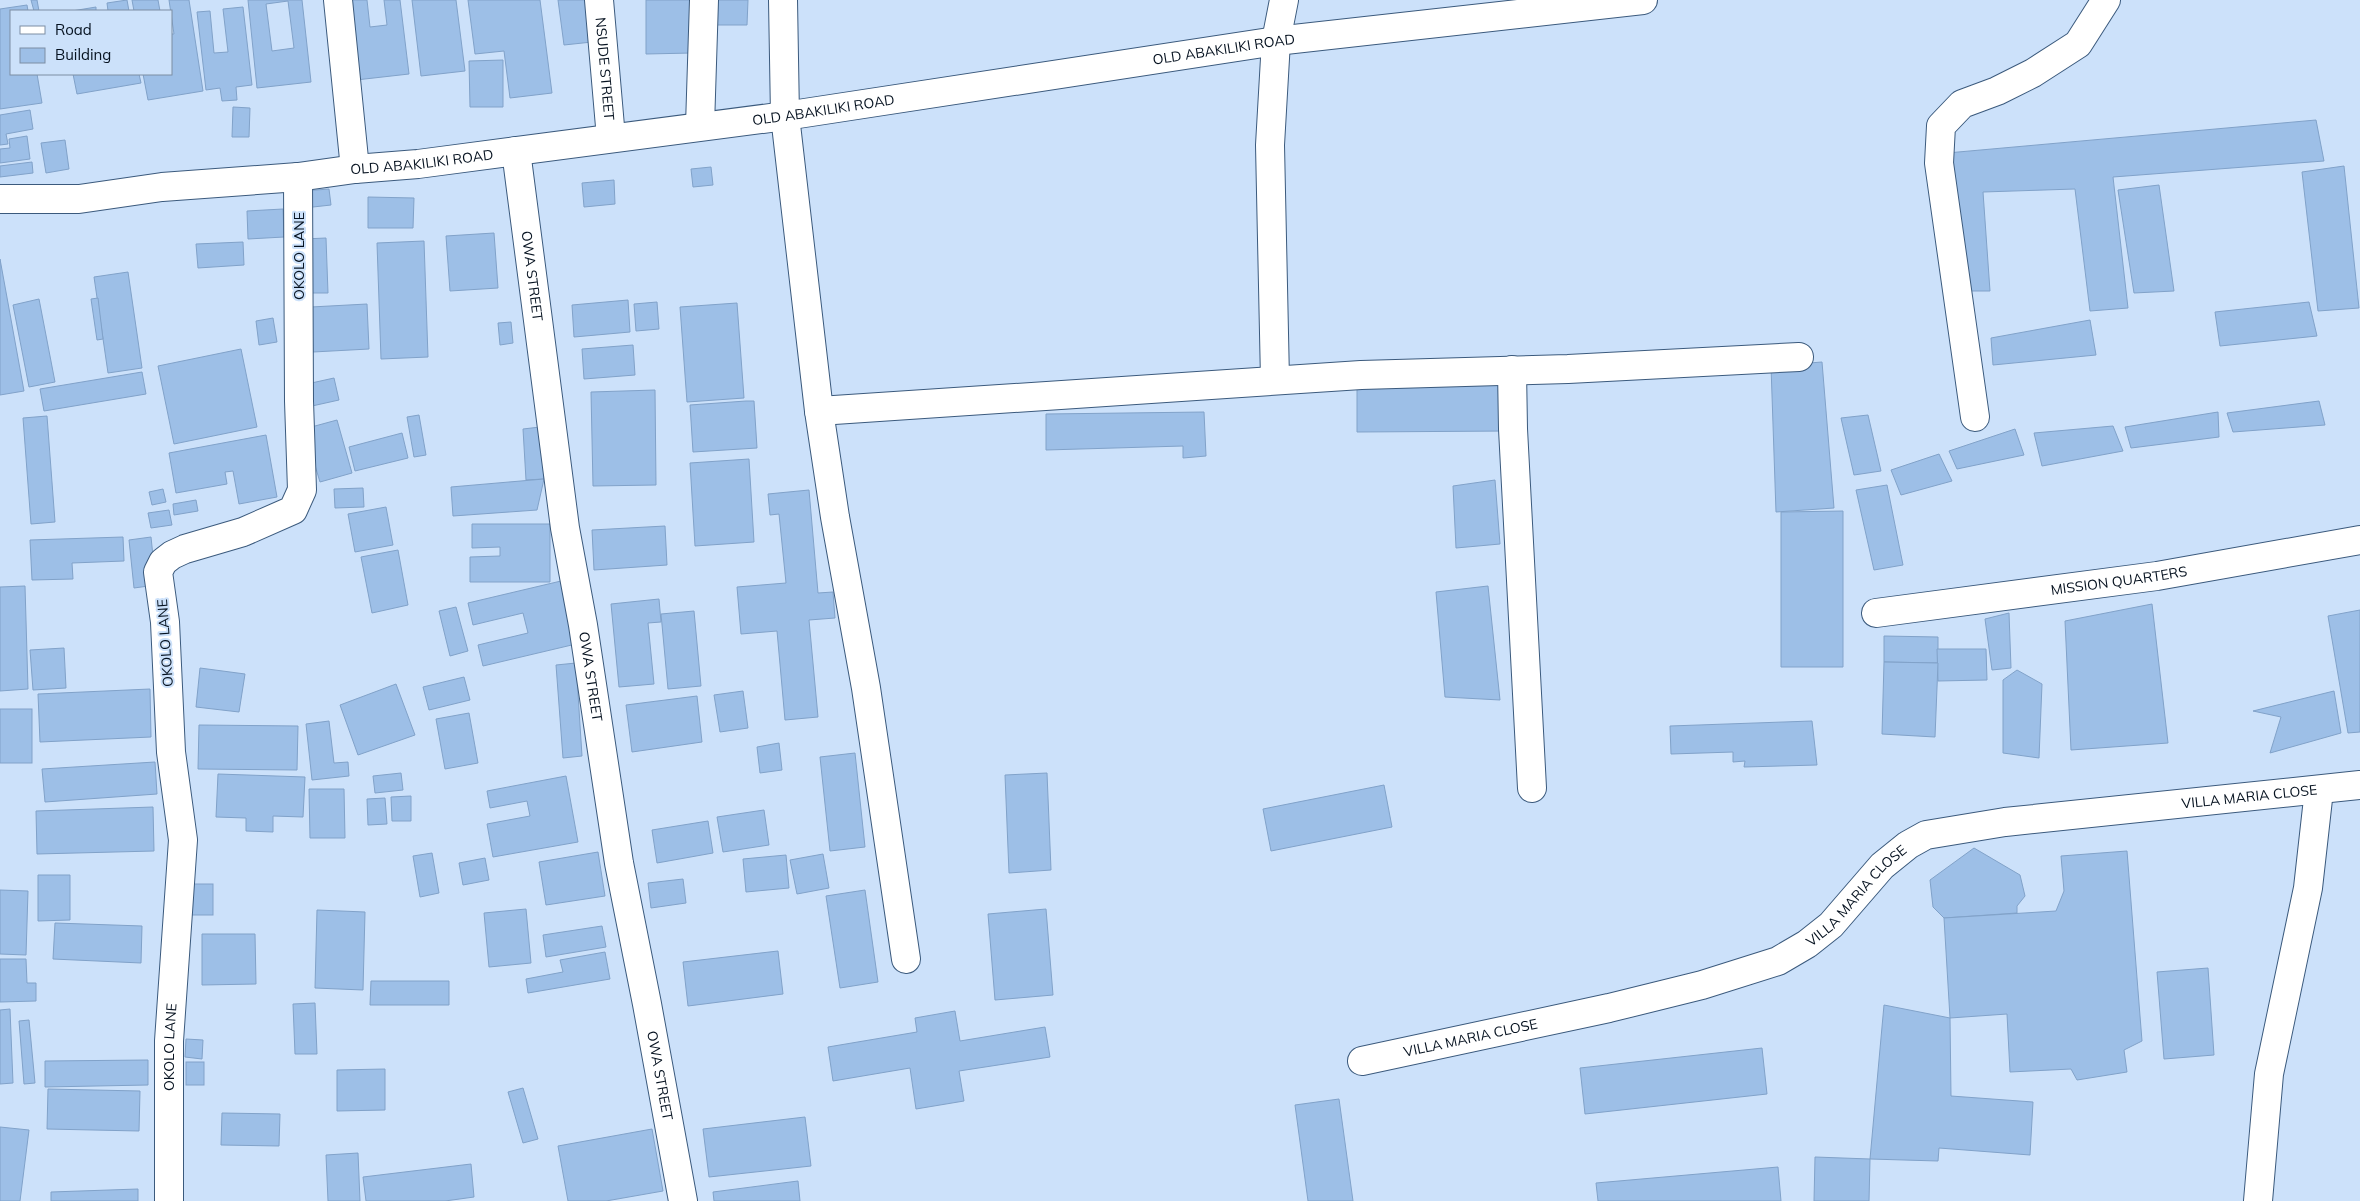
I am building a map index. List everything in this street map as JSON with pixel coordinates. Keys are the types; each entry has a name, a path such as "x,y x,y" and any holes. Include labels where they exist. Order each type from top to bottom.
{"street":[{"path":"338,0 355,169"},
{"name":"NSUDE STREET","path":"599,0 611,138"},
{"path":"700,126 704,0"},
{"path":"783,0 785,116 819,411 835,517 866,688 906,959"},
{"path":"1275,380 1270,145 1276,40 1284,0"},
{"name":"OLD ABAKILIKI ROAD","path":"0,199 79,199 162,187 298,177 355,169 418,164 785,116 1276,40 1643,0"},
{"path":"1975,417 1939,163 1941,126 1962,104 1997,91 2033,73 2078,44 2106,0"},
{"name":"OWA STREET","path":"516,151 565,528 583,624 619,863 648,1004 683,1201"},
{"name":"OKOLO LANE","path":"169,1201 170,1031 183,840 171,752 165,622 158,572 163,562 172,555 204,542 243,532 293,510 299,501 302,490 299,400 298,177"},
{"path":"819,411 1361,375 1659,365 1799,357"},
{"path":"1512,370 1513,428 1532,788"},
{"name":"MISSION QUARTERS","path":"1876,613 2157,576 2360,540"},
{"name":"VILLA MARIA CLOSE","path":"1362,1061 1609,1008 1702,985 1778,961 1807,944 1831,924 1882,866 1908,845 1926,835 2005,822 2360,785"},
{"path":"2258,1201 2269,1074 2308,888 2319,790"}],"building":[{"path":"31,0 37,0 39,10 34,10"},
{"path":"127,0 129,10 108,10 107,3"},
{"path":"132,0 158,0 160,10 134,10"},
{"path":"169,0 189,0 203,91 148,100 143,75 172,75 172,34 174,34 172,10"},
{"path":"248,0 302,0 311,82 257,88","holes":["288,1 294,48 272,51 266,4"]},
{"path":"347,0 367,0 370,27 387,25 384,0 400,0 409,74 356,80"},
{"path":"412,0 456,0 465,71 421,76"},
{"path":"468,0 540,0 552,93 510,98 504,51 475,54"},
{"path":"558,0 587,0 592,42 564,45"},
{"path":"646,0 691,0 692,53 646,54"},
{"path":"706,0 748,0 747,25 705,25"},
{"path":"27,5 28,10 10,10 10,75 37,75 42,103 0,109 0,9"},
{"path":"96,7 96,10 78,10"},
{"path":"243,7 252,85 236,87 237,100 222,101 220,88 206,90 197,12 210,11 214,53 228,52 223,9"},
{"path":"503,60 503,107 470,107 469,61"},
{"path":"73,75 139,75 141,83 77,94"},
{"path":"233,107 250,108 249,137 232,137"},
{"path":"30,110 33,129 6,134 8,144 0,145 0,115"},
{"path":"2316,120 2324,161 2113,177 2128,308 2090,311 2075,189 1983,192 1990,291 1963,291 1947,153"},
{"path":"27,136 30,159 0,163 0,149 10,148 9,139"},
{"path":"65,140 69,169 46,173 41,143"},
{"path":"32,162 33,173 0,177 0,166"},
{"path":"2344,166 2359,308 2318,311 2302,172"},
{"path":"711,167 713,185 693,187 691,169"},
{"path":"614,180 615,204 584,207 582,183"},
{"path":"2159,185 2174,291 2134,293 2118,190"},
{"path":"329,189 331,205 304,208 303,191"},
{"path":"368,197 414,198 413,228 368,228"},
{"path":"283,209 284,237 248,239 247,211"},
{"path":"494,233 498,288 450,291 446,236"},
{"path":"326,238 328,293 306,293 304,239"},
{"path":"424,241 428,357 381,359 377,243"},
{"path":"243,242 244,265 198,268 196,244"},
{"path":"0,259 24,391 0,395"},
{"path":"128,272 142,368 108,373 94,277"},
{"path":"98,298 103,339 97,340 91,299"},
{"path":"39,299 55,382 29,387 13,305"},
{"path":"628,300 630,332 574,337 572,305"},
{"path":"657,302 659,329 636,331 634,304"},
{"path":"2309,302 2317,336 2220,346 2215,312"},
{"path":"737,303 744,398 687,402 680,307"},
{"path":"367,304 369,349 313,352 311,307"},
{"path":"273,318 277,342 259,345 256,321"},
{"path":"2090,320 2096,355 1993,365 1991,338"},
{"path":"511,322 513,343 500,345 498,323"},
{"path":"633,345 635,375 584,379 582,349"},
{"path":"241,349 257,427 174,444 158,366"},
{"path":"1822,362 1834,508 1776,512 1771,366"},
{"path":"142,372 146,394 44,411 40,389"},
{"path":"1509,377 1509,431 1357,432 1357,378"},
{"path":"334,378 339,400 312,406 307,384"},
{"path":"655,390 656,485 593,486 591,392"},
{"path":"754,401 757,448 693,452 690,405"},
{"path":"2319,401 2325,425 2233,432 2227,413"},
{"path":"1204,412 1206,456 1183,458 1183,446 1046,450 1046,414"},
{"path":"2218,412 2219,437 2131,448 2125,427"},
{"path":"419,415 426,455 414,457 407,417"},
{"path":"1868,415 1881,471 1854,475 1841,418"},
{"path":"47,416 55,522 31,524 23,418"},
{"path":"337,420 352,473 320,482 304,429"},
{"path":"2113,426 2123,451 2042,466 2034,433"},
{"path":"540,427 544,479 526,480 523,429"},
{"path":"2015,429 2024,455 1957,469 1949,451"},
{"path":"402,433 408,458 355,471 349,447"},
{"path":"266,435 277,497 239,504 233,471 225,472 227,484 176,493 169,453"},
{"path":"1939,454 1952,481 1901,495 1891,470"},
{"path":"749,459 754,542 695,546 690,463"},
{"path":"544,479 537,510 453,516 451,487"},
{"path":"1495,480 1500,544 1456,548 1453,486"},
{"path":"1887,485 1903,565 1874,570 1856,490"},
{"path":"363,488 364,507 335,508 334,489"},
{"path":"163,489 166,502 152,505 149,492"},
{"path":"809,490 818,593 833,592 835,618 809,620 818,717 785,720 777,631 741,634 737,587 786,583 779,514 770,515 768,494"},
{"path":"196,500 198,511 174,515 173,504"},
{"path":"386,507 393,545 355,552 348,514"},
{"path":"169,510 172,525 151,528 148,513"},
{"path":"1843,511 1843,667 1781,667 1781,512"},
{"path":"472,524 550,524 550,582 470,582 470,557 500,556 500,547 472,548"},
{"path":"665,526 667,565 594,570 592,530"},
{"path":"123,537 124,561 72,563 73,579 32,580 30,540"},
{"path":"151,537 156,585 134,588 129,540"},
{"path":"398,550 408,605 372,613 361,557"},
{"path":"561,581 576,644 483,666 478,645 528,633 523,613 473,625 468,603"},
{"path":"25,586 28,689 0,691 0,587"},
{"path":"1488,586 1500,700 1445,697 1436,592"},
{"path":"659,599 661,622 648,623 654,684 619,687 611,604"},
{"path":"2152,604 2168,743 2071,750 2065,621"},
{"path":"456,607 468,651 450,656 439,611"},
{"path":"2360,610 2360,732 2348,733 2328,616"},
{"path":"694,611 701,686 668,689 661,614"},
{"path":"2009,613 2011,668 1992,670 1985,619"},
{"path":"1884,636 1938,637 1938,663 1884,662"},
{"path":"64,648 66,688 33,690 30,650"},
{"path":"1937,649 1986,649 1987,680 1938,681"},
{"path":"1884,662 1938,663 1935,737 1882,734"},
{"path":"576,663 582,756 563,758 556,665"},
{"path":"200,668 245,674 239,712 196,707"},
{"path":"2017,670 2042,684 2039,758 2003,753 2003,680"},
{"path":"464,677 470,700 429,710 423,687"},
{"path":"396,684 415,735 358,755 340,705"},
{"path":"150,689 151,737 40,742 38,694"},
{"path":"743,691 748,728 720,732 714,695"},
{"path":"2334,691 2341,733 2270,753 2281,717 2253,711"},
{"path":"697,696 702,742 632,752 626,705"},
{"path":"0,709 32,709 32,763 0,763"},
{"path":"469,713 478,763 445,769 436,719"},
{"path":"329,721 334,763 348,762 349,776 312,780 306,724"},
{"path":"1812,721 1817,765 1744,767 1745,761 1733,762 1733,752 1671,754 1670,726"},
{"path":"199,725 298,726 297,770 198,769"},
{"path":"779,743 782,770 760,773 757,747"},
{"path":"855,753 865,847 830,851 820,757"},
{"path":"155,762 157,794 45,802 42,769"},
{"path":"401,773 403,790 375,793 373,776"},
{"path":"1047,773 1051,870 1009,873 1005,775"},
{"path":"218,774 305,777 303,817 273,816 273,832 246,831 246,818 216,817"},
{"path":"566,776 578,842 493,857 487,824 530,816 527,801 490,808 487,791"},
{"path":"1384,785 1392,827 1271,851 1263,809"},
{"path":"309,789 344,789 345,838 310,838"},
{"path":"411,796 411,821 392,821 391,797"},
{"path":"385,798 387,824 368,825 367,799"},
{"path":"153,807 154,851 37,854 36,811"},
{"path":"764,810 769,845 723,852 717,817"},
{"path":"708,821 713,853 657,863 652,830"},
{"path":"1974,848 2020,875 2025,896 2017,906 2017,913 1944,918 1933,907 1930,880"},
{"path":"2127,851 2142,1041 2124,1050 2127,1072 2077,1080 2071,1069 2010,1072 2007,1014 1950,1018 1944,918 2056,911 2064,891 2061,856"},
{"path":"598,852 605,896 546,905 539,862"},
{"path":"432,853 439,893 420,897 413,856"},
{"path":"823,854 829,888 797,894 790,860"},
{"path":"786,855 789,888 746,892 743,859"},
{"path":"485,858 489,880 463,885 459,863"},
{"path":"38,875 70,875 70,920 38,921"},
{"path":"683,879 686,903 651,908 648,883"},
{"path":"191,884 213,884 213,915 191,915"},
{"path":"0,890 28,891 26,955 0,954"},
{"path":"865,890 878,982 840,988 826,896"},
{"path":"526,909 531,963 489,967 484,913"},
{"path":"1046,909 1053,995 995,1000 988,914"},
{"path":"317,910 365,912 363,990 315,988"},
{"path":"55,923 142,926 141,963 53,959"},
{"path":"602,926 606,947 546,957 543,935"},
{"path":"202,934 255,934 256,984 202,985"},
{"path":"778,951 783,994 688,1006 683,962"},
{"path":"605,952 610,979 528,993 526,979 563,972 560,960"},
{"path":"0,959 26,959 27,983 36,983 36,1001 0,1002"},
{"path":"2208,968 2214,1055 2164,1059 2157,972"},
{"path":"371,981 449,981 449,1005 370,1005"},
{"path":"315,1003 317,1054 295,1054 293,1004"},
{"path":"1884,1005 1950,1018 1951,1096 2033,1102 2030,1155 1939,1148 1938,1161 1870,1159"},
{"path":"10,1009 13,1083 0,1084 0,1010"},
{"path":"955,1011 960,1041 1045,1027 1050,1057 959,1071 964,1101 916,1109 910,1068 833,1081 828,1047 917,1032 915,1018"},
{"path":"29,1020 35,1083 24,1084 19,1021"},
{"path":"186,1039 203,1040 202,1059 185,1057"},
{"path":"1762,1048 1767,1094 1585,1114 1580,1068"},
{"path":"148,1060 148,1085 45,1087 45,1061"},
{"path":"186,1062 204,1062 204,1085 186,1085"},
{"path":"385,1069 385,1110 337,1111 337,1070"},
{"path":"523,1088 538,1139 523,1143 508,1092"},
{"path":"48,1089 140,1091 139,1131 47,1129"},
{"path":"1339,1099 1353,1201 1308,1201 1295,1105"},
{"path":"222,1113 280,1114 279,1146 221,1145"},
{"path":"805,1117 811,1166 709,1177 703,1129"},
{"path":"0,1127 29,1130 20,1201 0,1201"},
{"path":"652,1129 663,1191 606,1201 568,1201 558,1146"},
{"path":"358,1153 360,1201 328,1201 326,1155"},
{"path":"1815,1157 1870,1159 1869,1201 1814,1201"},
{"path":"471,1164 474,1197 445,1201 366,1201 363,1177"},
{"path":"1778,1167 1781,1201 1598,1201 1596,1183"},
{"path":"798,1181 800,1201 714,1201 713,1192"},
{"path":"138,1189 138,1201 51,1201 51,1192"}]}
